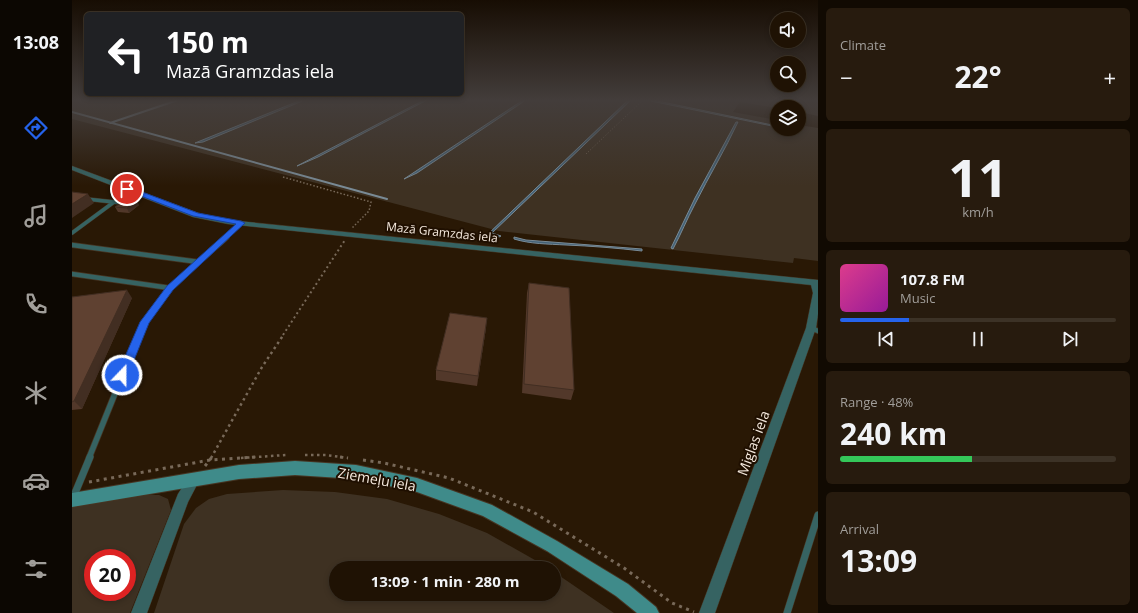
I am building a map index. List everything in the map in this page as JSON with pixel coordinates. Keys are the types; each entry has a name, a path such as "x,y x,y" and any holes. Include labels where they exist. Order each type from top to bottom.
{"street":[{"name":"Mazā Gramzdas iela","path":"72,168 196,215 241,223 816,283"},
{"name":"Miglas iela","path":"707,613 814,330 817,293 816,283"},
{"name":"Ziemeļu iela","path":"72,500 194,478 239,472 295,468 356,472 417,485 494,514 552,546 616,586 650,613"},
{"path":"139,613 184,499 194,478"}],"lane":[{"path":"79,198 122,203"},
{"path":"72,233 114,202"},
{"path":"72,500 144,322 170,288 241,223"},
{"path":"72,245 199,262"},
{"path":"72,274 170,288"},
{"path":"786,613 818,515"}],"path":[{"path":"586,154 613,129"},
{"path":"194,478 210,460 281,335 326,271 344,241 350,235 353,226 369,211 371,202 283,177"},
{"path":"79,484 210,460 289,455"},
{"path":"304,455 326,455 384,463 449,478 533,512 624,568 672,603 696,613"}],"shaded area":[{"path":"109,129 770,129 770,136 806,136 806,129 818,129 818,261 794,258 793,263 499,231"},
{"path":"283,490 335,492 387,499 439,514 487,533 537,561 329,561 329,601 561,601 561,577 614,613 154,613 184,524 196,508 209,499 227,494"},
{"path":"143,495 159,495 168,499 171,510 136,598 136,549 84,549 84,601 135,601 130,613 72,613 72,507"}],"water":[{"path":"230,129 236,129 203,142 195,143"},
{"path":"369,129 372,129 318,157 297,166"},
{"path":"480,129 483,129 417,173 404,179"},
{"path":"598,129 601,129 492,233 501,236 486,236"},
{"path":"732,129 735,129 673,249 671,248 695,198"},
{"path":"514,237 526,240 642,249 642,251 604,247 533,243 520,241 514,239"}],"building":[{"path":"72,192 88,194 72,204"},
{"path":"125,199 137,200 127,208 115,207"},
{"path":"529,283 569,288 574,390 524,384"},
{"path":"127,290 74,401 72,402 72,297"},
{"path":"450,313 487,318 478,376 436,370"}],"waterway":[{"path":"132,129 387,199"}],"route":[{"path":"122,375 144,322 160,299 241,223 228,222 196,215 127,189"}]}
